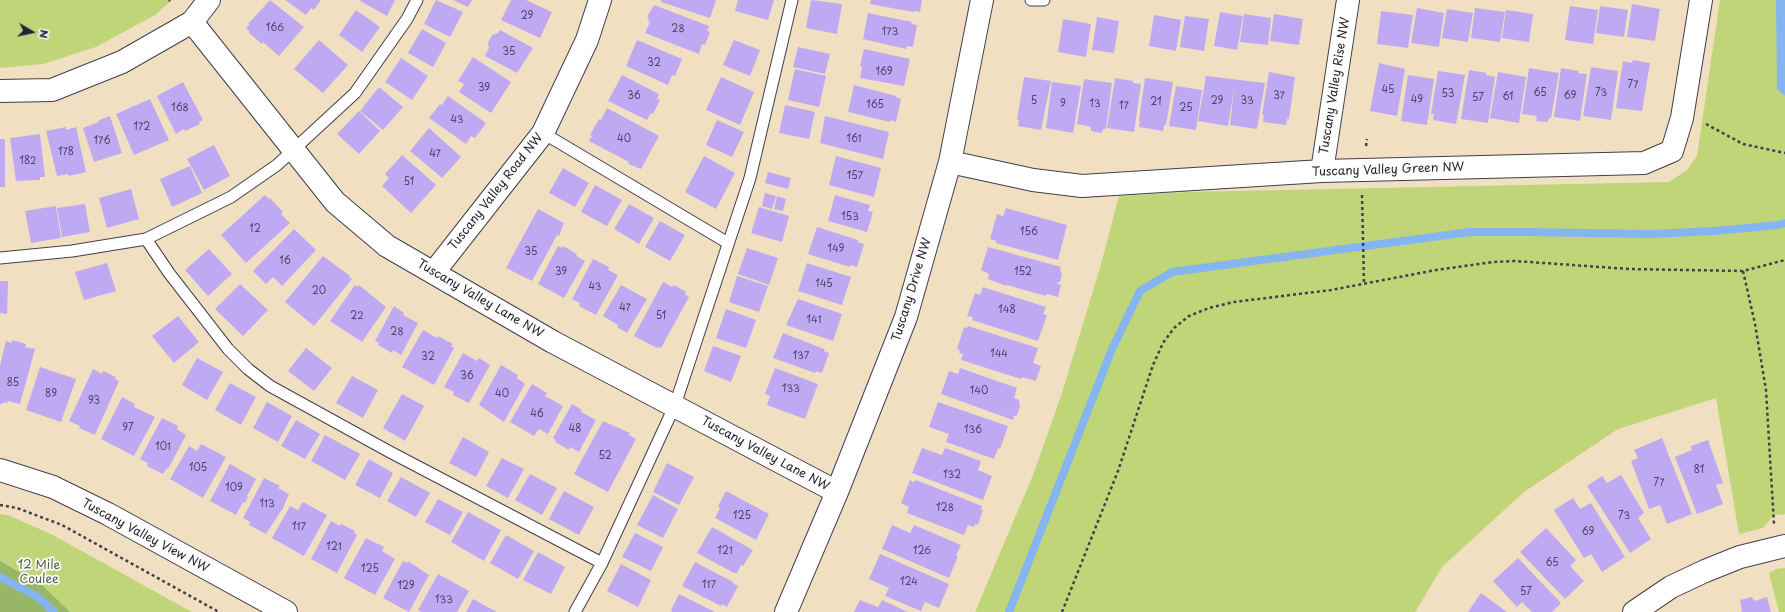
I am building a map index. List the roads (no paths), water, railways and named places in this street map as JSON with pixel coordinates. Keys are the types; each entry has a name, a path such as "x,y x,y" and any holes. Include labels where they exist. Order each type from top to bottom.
{"street":[{"path":"0,91 52,90 122,62 192,22 209,0"},
{"name":"Tuscany Valley Road NW","path":"434,272 543,133 587,40 600,0"},
{"name":"Tuscany Drive NW","path":"786,612 837,492 906,317 950,162 982,0"},
{"name":"Tuscany Valley Rise NW","path":"1322,171 1348,0"},
{"name":"Tuscany Valley Green NW","path":"950,162 1033,180 1082,186 1322,171 1644,163 1672,151 1682,118 1701,0"},
{"name":"Tuscany Valley Lane NW","path":"192,22 335,202 387,246 553,342 675,405 837,492"},
{"name":"Tuscany Valley View NW","path":"0,470 53,487 108,514 286,612"},
{"path":"1634,612 1671,588 1705,571 1740,557 1781,546"}],"lane":[{"path":"0,258 72,251 146,239 231,197 277,165 355,93 407,19 416,0"},
{"path":"576,612 602,563 675,405 750,178 792,0"},
{"path":"1031,0 1044,0"},
{"path":"543,133 728,243"},
{"path":"146,239 169,273 224,343 248,369 270,386 390,452 602,563"}],"water":[{"path":"1776,0 1785,0 1785,96 1777,89"}],"waterway":[{"path":"1009,612 1112,349 1140,291 1172,272 1470,232 1650,234 1715,231 1785,223"},
{"path":"0,577 38,597 54,612"}],"park label":[{"name":"12 Mile Coulee","path":"39,573"}]}
